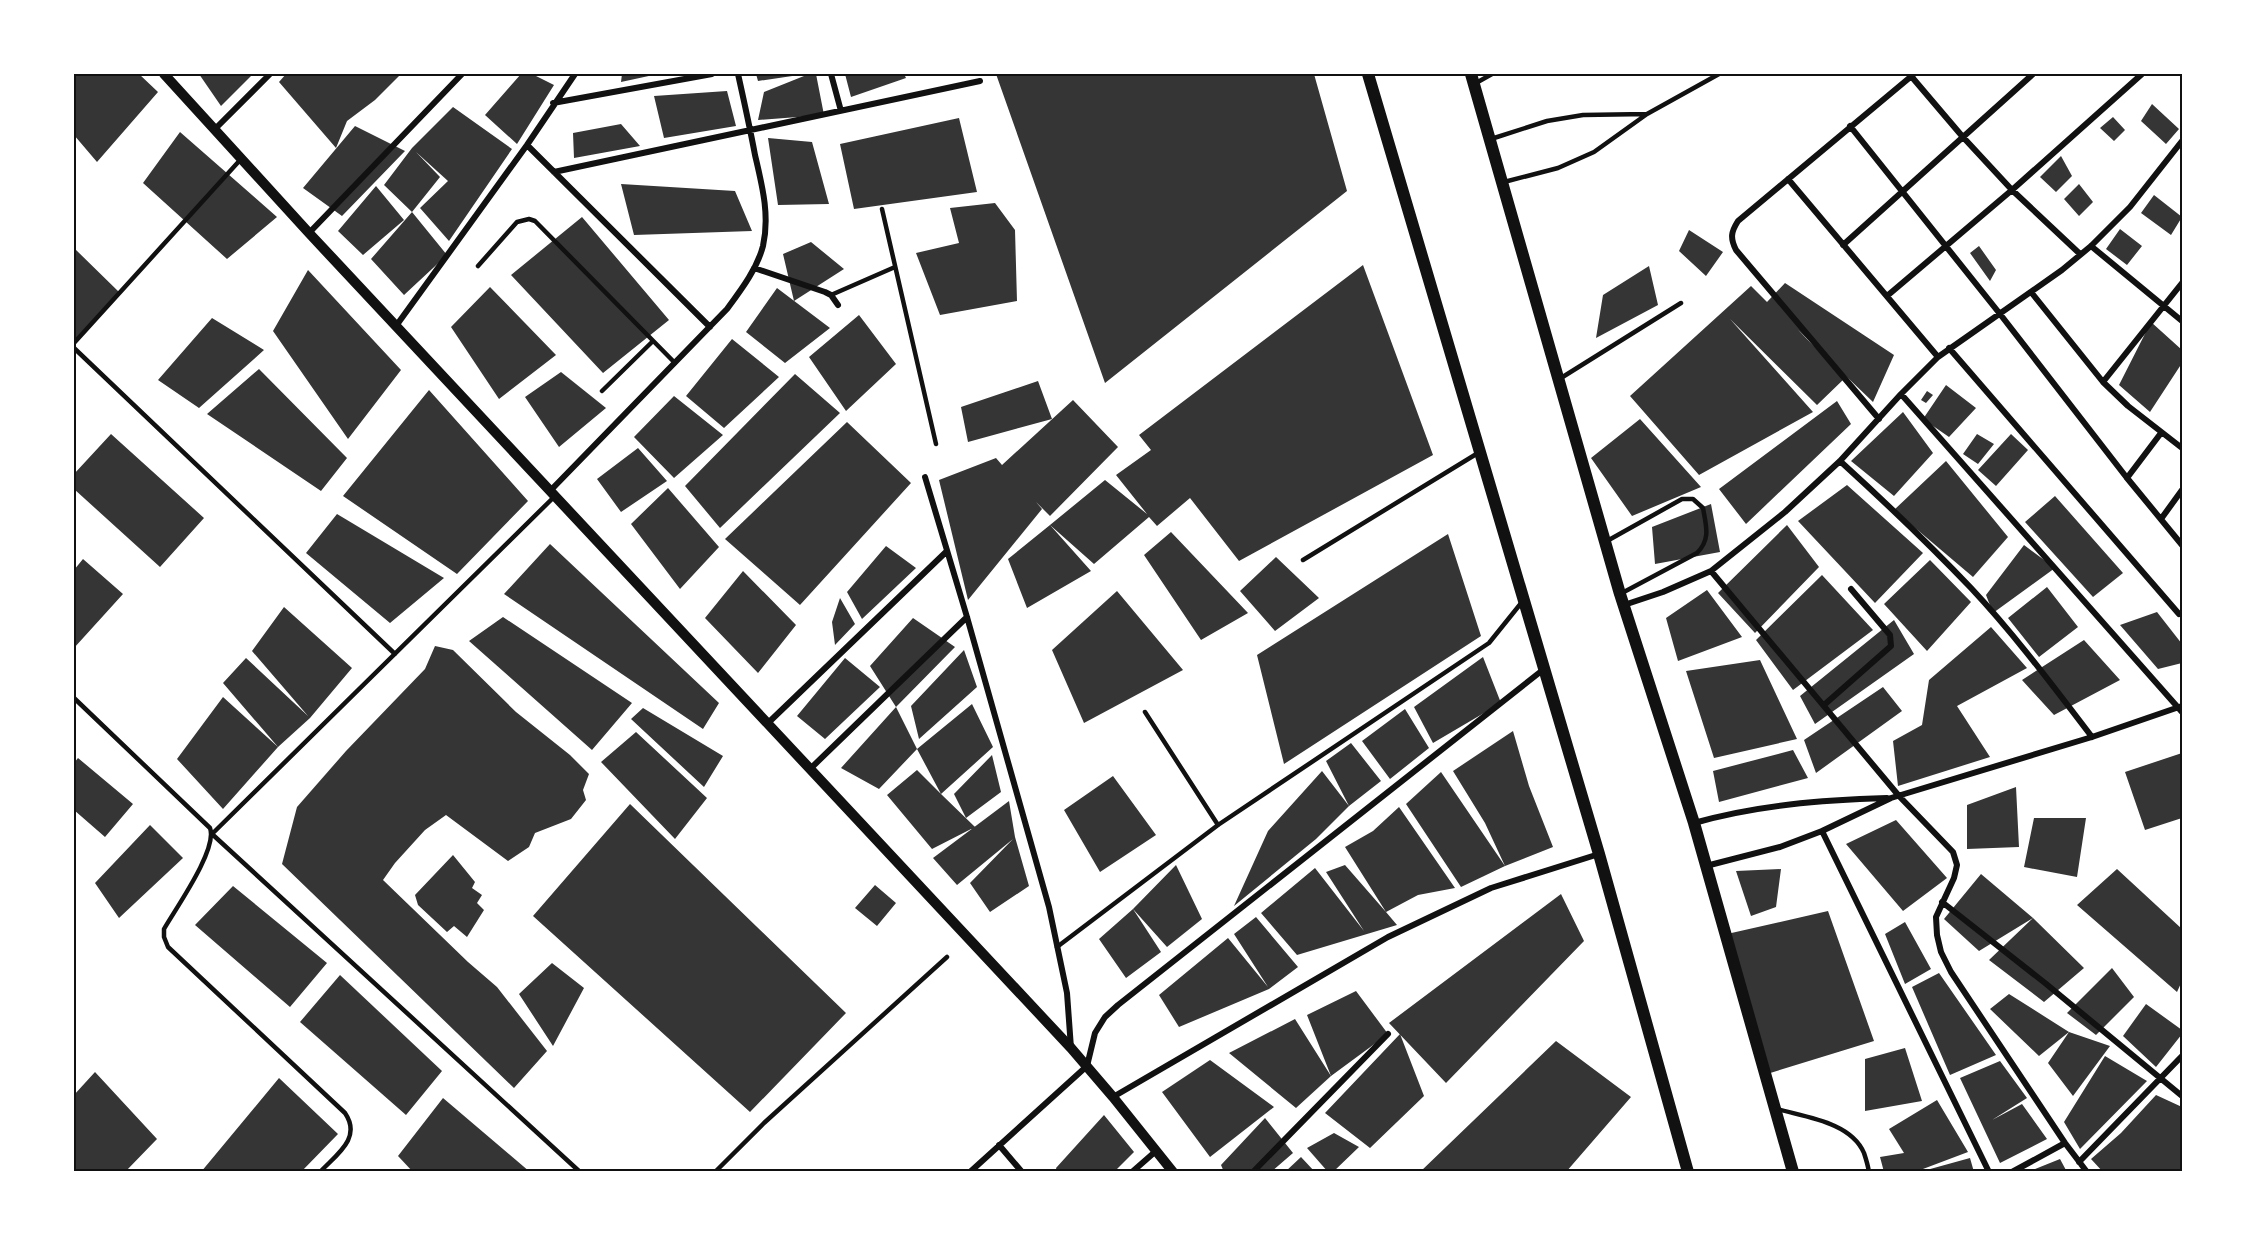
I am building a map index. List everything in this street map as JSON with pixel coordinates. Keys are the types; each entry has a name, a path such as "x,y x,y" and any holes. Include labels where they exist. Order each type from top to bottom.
{"main road":[{"path":"1368,74 1599,854 1688,1172"},
{"path":"1472,79 1622,600 1694,823 1793,1172"}],"street":[{"path":"164,74 309,233 1071,1048 1173,1172"},
{"path":"215,129 270,74"},
{"path":"309,233 462,74"},
{"path":"396,326 527,145 575,74"},
{"path":"554,103 712,74"},
{"path":"553,494 710,327 737,296 754,268 763,247 766,225 765,203 738,74"},
{"path":"831,74 841,111"},
{"path":"1844,245 2033,74"},
{"path":"1887,296 2012,190 2142,74"},
{"path":"1879,418 1736,250 1732,240 1732,230 1738,221 1912,75 1962,136 2012,190 2080,254"},
{"path":"554,172 980,81"},
{"path":"1850,126 2127,478 2182,544"},
{"path":"1622,600 1663,592 1711,571 1785,512 1840,461 1938,357 2031,292 2091,246 2130,207 2182,141"},
{"path":"527,145 710,327"},
{"path":"1788,179 1938,357"},
{"path":"2091,246 2182,321"},
{"path":"754,268 831,295 838,305"},
{"path":"2103,382 2182,283"},
{"path":"2031,292 2103,382 2161,433 2182,448"},
{"path":"1949,348 2179,614"},
{"path":"1694,823 1723,815 1790,804 1891,798 2181,708 1901,394"},
{"path":"2127,478 2161,433"},
{"path":"1840,461 1906,521 1972,589 2034,661 2092,737"},
{"path":"925,477 1046,896 1067,993 1071,1048"},
{"path":"2161,519 2182,490"},
{"path":"767,724 947,551"},
{"path":"1711,571 1899,796 1953,852 1957,865 1954,878 1936,917 1941,952 1951,972 2065,1143 2087,1172"},
{"path":"1824,705 1891,646 1890,635 1851,589"},
{"path":"810,769 967,617"},
{"path":"970,1172 1087,1066 1095,1032 1105,1017 1118,1005 1544,668"},
{"path":"1705,866 1780,847 1822,831 1891,798"},
{"path":"1822,831 1989,1172"},
{"path":"1113,1097 1388,937 1491,888 1599,854"},
{"path":"1942,902 2182,1096"},
{"path":"1253,1172 1388,1034"},
{"path":"2079,1162 2182,1056"},
{"path":"2012,1172 2065,1143"},
{"path":"999,1145 1022,1172"},
{"path":"1132,1172 1156,1151"}],"lane":[{"path":"1472,79 1492,74"},
{"path":"1502,182 1558,168 1594,152 1647,114 1719,74"},
{"path":"1489,140 1547,121 1583,115 1647,114"},
{"path":"74,343 241,159"},
{"path":"882,210 936,444"},
{"path":"478,266 517,222 535,221 675,363"},
{"path":"831,295 895,267"},
{"path":"1558,380 1681,303"},
{"path":"602,392 653,341"},
{"path":"74,348 395,654"},
{"path":"1302,560 1480,451"},
{"path":"320,1172 351,1137 352,1128 345,1113 168,947 164,929 207,856 212,834 553,494"},
{"path":"1605,542 1682,499 1693,499 1703,508 1707,539 1697,553 1622,600"},
{"path":"1057,947 1218,825 1489,643 1524,600"},
{"path":"74,698 210,828 212,834 580,1172"},
{"path":"1145,712 1218,825"},
{"path":"715,1172 774,1113 947,957"},
{"path":"1775,1108 1832,1124 1844,1131 1863,1151 1869,1172"}],"building":[{"path":"74,74 139,74 158,92 97,162 74,135"},
{"path":"199,74 253,74 221,106"},
{"path":"286,74 396,74 399,76 375,100 347,121 336,148 279,82"},
{"path":"521,74 532,74 554,85 517,144 485,115"},
{"path":"622,74 658,74 621,82"},
{"path":"756,74 799,74 799,75 758,81"},
{"path":"809,74 816,74 824,115 758,120 764,92"},
{"path":"845,74 904,74 906,78 851,97"},
{"path":"996,74 1314,74 1347,191 1105,383"},
{"path":"727,91 736,126 664,138 654,96"},
{"path":"2152,104 2179,129 2166,144 2141,121"},
{"path":"453,107 512,149 449,241 420,208 448,181 416,152 440,177 412,212 384,185 412,148"},
{"path":"2113,117 2125,130 2114,141 2100,128"},
{"path":"959,118 977,192 854,209 840,144"},
{"path":"621,124 640,146 574,158 573,133"},
{"path":"355,126 405,151 342,216 303,188"},
{"path":"180,132 277,217 227,259 143,183"},
{"path":"768,138 812,142 829,204 778,205"},
{"path":"2061,156 2072,176 2056,192 2040,177"},
{"path":"621,184 735,191 752,231 634,235"},
{"path":"2079,184 2093,202 2079,216 2064,199"},
{"path":"376,186 404,220 363,255 338,231"},
{"path":"2154,195 2182,217 2171,235 2141,213"},
{"path":"995,203 1015,230 1017,301 940,315 916,253 959,243 950,208"},
{"path":"412,212 447,255 404,295 371,259"},
{"path":"582,217 669,320 603,373 511,275"},
{"path":"2120,229 2142,246 2127,265 2106,249"},
{"path":"1689,230 1723,252 1706,276 1679,251"},
{"path":"811,242 844,269 794,301 783,254"},
{"path":"1979,246 1996,270 1990,281 1970,253"},
{"path":"74,248 120,293 74,343"},
{"path":"1363,265 1433,455 1239,561 1190,498 1157,526 1149,517 1094,564 1050,525 1105,480 1147,514 1116,475 1151,450 1139,435"},
{"path":"1649,266 1658,305 1596,338 1603,295"},
{"path":"308,270 401,370 348,439 273,331"},
{"path":"1785,283 1894,355 1873,402 1798,330 1845,378 1817,405 1730,319 1813,412 1699,475 1630,396 1751,286 1767,302"},
{"path":"490,287 556,355 499,399 451,327"},
{"path":"777,288 830,328 785,363 746,332"},
{"path":"859,315 896,364 846,411 809,357"},
{"path":"212,318 264,350 199,408 158,380"},
{"path":"2151,322 2182,350 2182,363 2150,412 2119,385"},
{"path":"732,339 779,377 724,428 686,396"},
{"path":"259,369 347,458 321,491 207,414"},
{"path":"561,372 606,408 559,447 525,397"},
{"path":"795,374 840,413 720,528 685,486"},
{"path":"1038,381 1052,419 968,442 961,407"},
{"path":"1946,385 1976,408 1949,437 1923,419"},
{"path":"429,390 528,501 457,574 343,496"},
{"path":"1927,391 1933,395 1926,403 1921,400"},
{"path":"674,396 723,435 674,478 634,437"},
{"path":"1073,400 1118,447 1050,516 1036,502 1042,509 968,600 939,480 996,458 1002,465"},
{"path":"1837,401 1851,424 1746,524 1719,489"},
{"path":"1903,412 1933,453 1894,496 1851,461"},
{"path":"1640,419 1701,487 1632,516 1591,458"},
{"path":"847,422 911,483 800,605 725,539"},
{"path":"111,434 204,518 160,567 74,489 74,474"},
{"path":"1977,434 1994,444 1978,464 1963,454"},
{"path":"2011,434 2028,450 1996,486 1978,470"},
{"path":"638,448 667,481 621,512 597,479"},
{"path":"1946,461 2008,537 1973,577 1894,510"},
{"path":"1847,485 1923,553 1875,603 1798,521"},
{"path":"668,488 719,547 680,589 631,524"},
{"path":"2055,496 2123,573 2093,597 2025,522"},
{"path":"1711,504 1720,552 1655,564 1652,527"},
{"path":"337,514 444,578 390,623 306,553"},
{"path":"1050,525 1091,571 1027,608 1008,559"},
{"path":"1787,525 1819,567 1755,633 1718,593"},
{"path":"1171,532 1248,613 1201,640 1144,555"},
{"path":"1448,534 1481,636 1284,764 1257,655"},
{"path":"550,544 719,703 703,729 504,594"},
{"path":"2024,545 2055,568 1993,613 1986,595"},
{"path":"886,546 916,568 862,619 847,592"},
{"path":"1276,557 1319,598 1275,631 1240,591"},
{"path":"83,559 123,594 74,648 74,570"},
{"path":"1930,560 1971,602 1927,651 1884,604"},
{"path":"743,571 796,625 758,673 705,618"},
{"path":"1822,575 1873,630 1793,690 1756,640"},
{"path":"2047,587 2078,627 2039,657 2008,618"},
{"path":"1707,590 1742,637 1678,661 1666,618"},
{"path":"1117,591 1183,670 1084,723 1052,650"},
{"path":"840,598 855,624 835,645 832,622"},
{"path":"284,607 352,668 310,718 278,747 223,683 246,658 308,716 252,651"},
{"path":"2157,612 2182,644 2182,663 2158,669 2120,625"},
{"path":"503,617 632,703 592,750 469,641"},
{"path":"913,618 955,647 896,707 870,666"},
{"path":"1894,620 1914,654 1815,724 1800,696"},
{"path":"1991,627 2027,668 1957,706 1990,757 1898,786 1893,741 1922,725 1929,680"},
{"path":"2084,640 2120,680 2054,715 2022,680"},
{"path":"435,646 453,650 516,712 570,755 589,774 583,790 586,800 571,819 535,833 529,847 508,861 446,815 425,830 383,880 497,987 547,1051 514,1088 282,864 297,807 346,751 425,669"},
{"path":"964,650 977,687 919,739 911,706"},
{"path":"1483,657 1501,703 1433,743 1414,707"},
{"path":"845,658 880,687 825,739 797,716"},
{"path":"1760,660 1797,739 1714,758 1686,671"},
{"path":"1883,687 1902,711 1816,773 1804,740"},
{"path":"223,697 278,747 223,809 177,759"},
{"path":"972,704 993,747 941,794 917,749"},
{"path":"896,707 917,749 879,789 841,768"},
{"path":"643,708 723,756 704,787 631,719"},
{"path":"1405,709 1429,748 1390,779 1362,741"},
{"path":"1513,731 1529,786 1553,847 1505,866 1485,823 1453,771"},
{"path":"636,732 707,798 675,839 601,762"},
{"path":"1351,743 1381,781 1349,806 1326,761"},
{"path":"1793,750 1808,778 1719,802 1713,771"},
{"path":"2182,753 2182,818 2145,830 2125,772"},
{"path":"992,755 1001,792 966,818 954,794"},
{"path":"78,758 133,804 105,837 74,810 74,763"},
{"path":"917,770 975,827 932,849 887,795"},
{"path":"1322,771 1349,806 1316,839 1234,906 1268,831"},
{"path":"1441,772 1505,866 1461,887 1406,804"},
{"path":"1113,776 1156,835 1100,872 1064,810"},
{"path":"2016,787 2019,847 1967,849 1967,805"},
{"path":"1009,801 1015,837 1029,886 990,912 970,883 1013,839 957,885 933,858"},
{"path":"630,804 846,1013 750,1112 533,916"},
{"path":"1399,807 1455,888 1418,895 1386,912 1345,847 1373,831"},
{"path":"2034,818 2086,818 2077,877 2024,867"},
{"path":"1896,820 1947,878 1903,911 1846,844"},
{"path":"150,825 183,858 119,918 95,883"},
{"path":"453,855 475,882 472,888 482,895 477,903 484,910 467,937 454,926 447,932 418,905 415,895"},
{"path":"1176,865 1202,919 1167,947 1133,909"},
{"path":"1345,865 1397,925 1297,955 1261,913 1315,868 1364,931 1326,872"},
{"path":"1781,869 1776,907 1751,916 1736,871"},
{"path":"2117,869 2182,929 2182,981 2177,992 2077,905"},
{"path":"1981,874 2033,918 1979,951 1944,919"},
{"path":"875,885 896,903 877,926 855,908"},
{"path":"233,886 327,963 290,1007 195,925"},
{"path":"1561,894 1584,941 1446,1083 1389,1023"},
{"path":"1133,909 1161,952 1126,978 1099,939"},
{"path":"1828,911 1874,1041 1767,1074 1727,934"},
{"path":"1256,917 1298,967 1269,989 1179,1027 1159,995 1228,938 1268,987 1234,934"},
{"path":"2033,918 2084,968 2044,1002 1989,960"},
{"path":"1905,922 1931,969 1905,984 1885,934"},
{"path":"552,963 584,988 553,1046 519,994"},
{"path":"2112,968 2134,997 2096,1035 2067,1013"},
{"path":"1939,973 1996,1055 1950,1075 1912,987"},
{"path":"340,975 442,1071 406,1115 300,1022"},
{"path":"1356,991 1388,1034 1331,1076 1307,1015"},
{"path":"2009,994 2069,1032 2039,1056 1990,1009"},
{"path":"2146,1004 2182,1030 2182,1034 2156,1067 2123,1036"},
{"path":"1295,1019 1331,1076 1296,1108 1229,1053"},
{"path":"2069,1032 2110,1046 2073,1096 2048,1063"},
{"path":"1400,1034 1424,1096 1370,1148 1325,1113"},
{"path":"1556,1041 1631,1097 1566,1172 1420,1172"},
{"path":"1905,1048 1922,1101 1865,1111 1865,1059"},
{"path":"2105,1056 2147,1081 2080,1149 2064,1122"},
{"path":"1210,1060 1274,1107 1210,1157 1162,1092"},
{"path":"2000,1061 2027,1098 1992,1120 2022,1104 2047,1139 2000,1163 1960,1078"},
{"path":"95,1072 157,1139 125,1172 74,1172 74,1095"},
{"path":"279,1078 338,1134 301,1172 201,1172"},
{"path":"2156,1095 2182,1107 2181,1172 2103,1172 2091,1159 2121,1133"},
{"path":"443,1098 530,1172 413,1172 398,1156"},
{"path":"1937,1100 1968,1152 1915,1172 1884,1172 1880,1157 1904,1153 1889,1129"},
{"path":"1104,1115 1134,1152 1114,1172 1057,1172 1056,1168"},
{"path":"1265,1118 1293,1153 1271,1172 1224,1172 1221,1165"},
{"path":"1334,1133 1359,1147 1333,1172 1328,1172 1307,1148"},
{"path":"1301,1157 1315,1172 1285,1172"},
{"path":"1970,1158 1974,1172 1923,1171"},
{"path":"2060,1159 2067,1172 2030,1172 2030,1171"}]}
